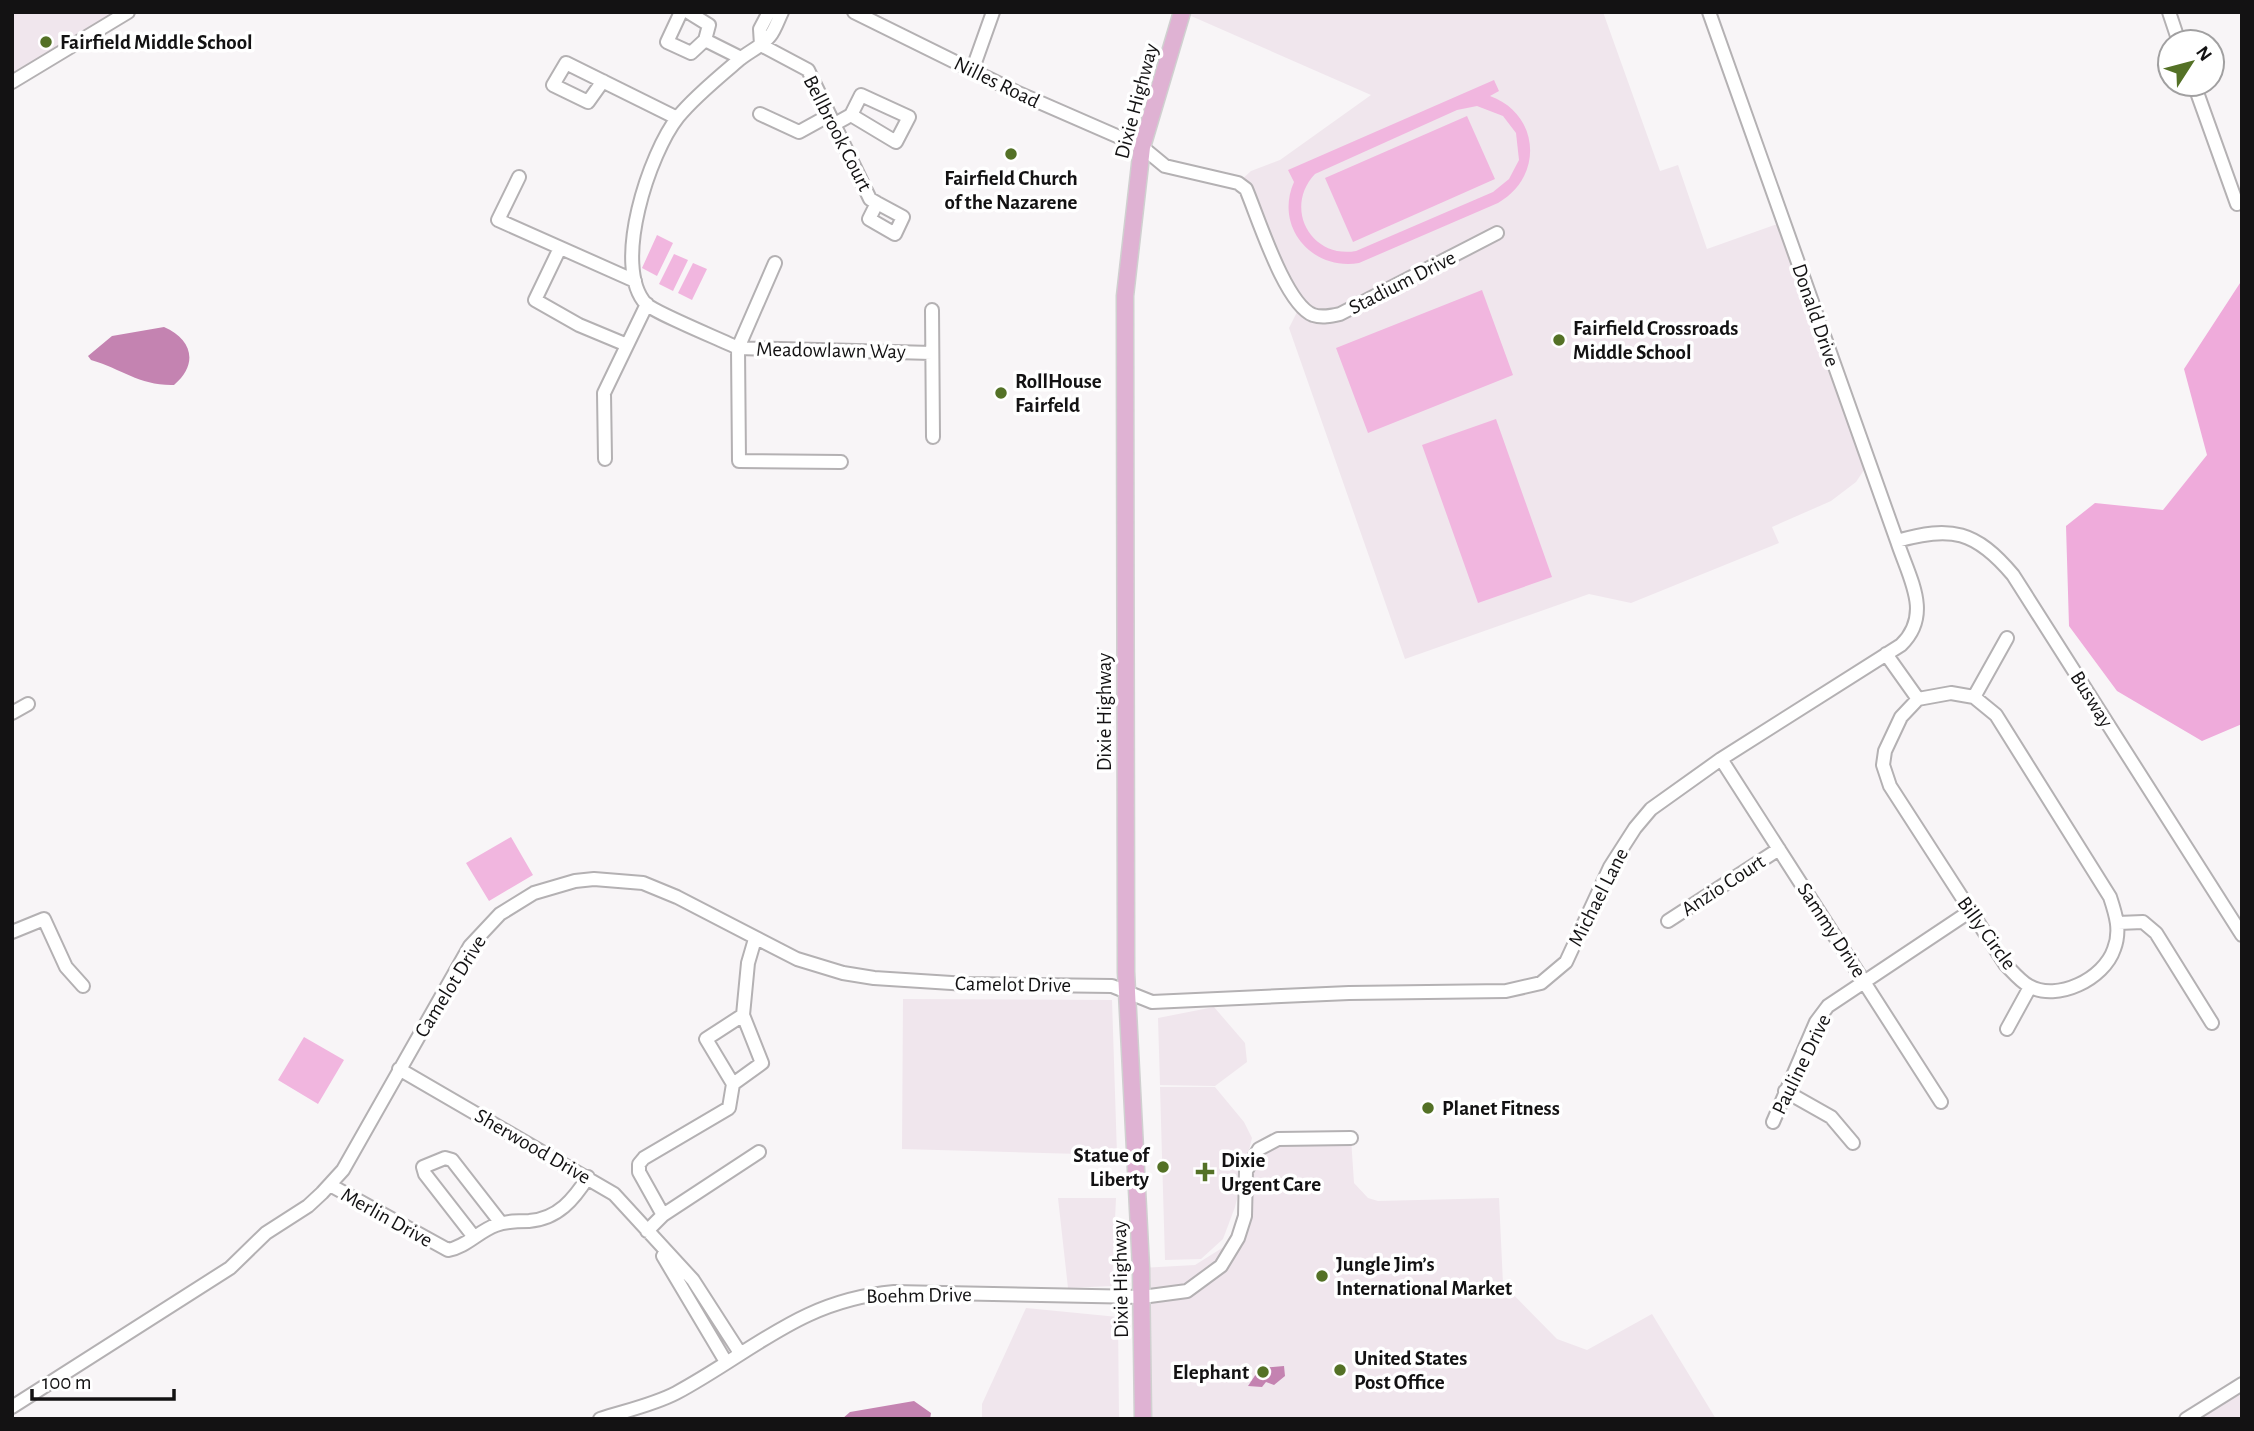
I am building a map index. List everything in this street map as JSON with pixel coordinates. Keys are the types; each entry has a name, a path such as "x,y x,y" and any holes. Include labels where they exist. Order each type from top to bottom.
{"main road":[{"name":"Dixie Highway","path":"1143,1419 1142,1297 1126,954 1125,308 1129,242 1142,147 1182,12"}],"street":[{"path":"12,82 128,12"},
{"path":"681,12 667,43 691,53 705,40 709,25 688,12"},
{"path":"761,45 760,29 769,12"},
{"path":"782,12 771,35 741,58 677,118 647,174 638,206 634,237 635,281 647,304 738,348 739,461 841,462"},
{"name":"Nilles Road","path":"854,12 972,71 1142,147"},
{"path":"972,71 993,12"},
{"name":"Donald Drive","path":"1709,12 1897,541 1917,603 1919,620"},
{"path":"705,40 741,58"},
{"name":"Bellbrook Court","path":"761,45 808,71 870,199 877,203"},
{"path":"603,81 677,118"},
{"path":"760,114 799,132 851,115 897,142 909,117 861,94 851,115"},
{"path":"2199,98 2236,204"},
{"name":"Stadium Drive","path":"1142,147 1165,166 1238,183 1246,189 1292,295 1313,315 1325,317 1340,314 1497,233"},
{"path":"519,177 498,220 635,281"},
{"path":"560,248 535,300 579,325 627,345"},
{"name":"Meadowlawn Way","path":"775,263 738,348 932,353"},
{"path":"605,459 604,393 647,304"},
{"path":"932,310 933,437"},
{"name":"Busway","path":"1897,541 1925,533 1946,531 1984,544 1997,556 2013,575 2242,935"},
{"name":"Michael Lane","path":"1129,995 1152,1002 1349,992 1506,991 1541,983 1566,962 1610,867 1635,828 1668,795 1886,654 1914,632 1919,620"},
{"path":"1974,696 2007,638"},
{"path":"1886,654 1917,699 1951,693 1974,696 1996,715 2110,897 2118,923 2143,922 2156,933 2212,1023"},
{"name":"Billy Circle","path":"1917,699 1901,717 1887,743 1883,765 1890,786 2005,964 2030,987 2065,990 2100,971 2115,948 2118,923"},
{"path":"12,713 28,704"},
{"name":"Sammy Drive","path":"1721,759 1941,1102"},
{"name":"Anzio Court","path":"1668,921 1779,849"},
{"name":"Camelot Drive","path":"12,1407 230,1268 267,1233 308,1206 330,1185 343,1170 470,946 500,915 544,889 593,879 643,883 818,967 852,975 967,984 1112,986 1129,995"},
{"name":"Pauline Drive","path":"1773,1122 1816,1022 1828,1006 1969,912"},
{"path":"12,932 44,919 66,967 83,986"},
{"path":"733,1084 762,1063 743,1015 748,963 755,939"},
{"path":"2007,1029 2030,987"},
{"path":"663,1214 639,1172 639,1164 644,1158 729,1108 733,1084 706,1039 743,1015"},
{"name":"Sherwood Drive","path":"399,1069 614,1194 693,1280 740,1353"},
{"path":"1785,1091 1831,1117 1853,1143"},
{"name":"Boehm Drive","path":"600,1419 674,1394 814,1310 861,1295 894,1292 1142,1297 1187,1291 1221,1266 1242,1230 1246,1171 1255,1154 1267,1143 1278,1139 1351,1138"},
{"path":"650,1235 663,1214 759,1152"},
{"path":"474,1237 425,1174 423,1167 445,1158 452,1160 501,1223"},
{"name":"Merlin Drive","path":"330,1185 442,1248 457,1248 501,1223 533,1220 557,1212 568,1204 588,1177"},
{"name":"Sherwood Drive","path":"650,1235 726,1362"},
{"path":"2186,1419 2242,1384"}],"shaded area":[{"name":"Fairfield Middle School","path":"12,12 128,12 12,82"},
{"name":"Fairfield Crossroads Middle School","path":"1182,12 1603,12 1660,171 1678,165 1707,249 1783,222 1868,464 1856,482 1831,501 1772,527 1779,543 1631,603 1589,594 1405,659 1289,328 1300,306 1238,183 1251,171 1280,160 1371,95"},
{"path":"1494,80 1499,91 1490,96 1507,105 1519,117 1527,131 1530,146 1529,162 1523,178 1513,192 1498,203 1359,263 1342,264 1326,260 1301,242 1293,230 1289,215 1289,199 1294,182 1288,170","holes":["1477,106 1503,116 1516,133 1519,160 1509,179 1493,192 1356,251 1340,251 1326,247 1315,239 1307,228 1302,215 1302,202 1306,187 1315,174 1457,110"]},
{"path":"1467,116 1495,179 1353,242 1325,178"},
{"path":"657,235 673,243 657,276 642,268"},
{"path":"674,254 688,260 673,291 659,284"},
{"path":"693,263 707,269 692,300 678,293"},
{"path":"2242,280 2242,724 2202,741 2117,691 2069,626 2066,526 2095,503 2163,510 2207,455 2184,369"},
{"path":"1482,290 1513,375 1368,433 1336,348"},
{"path":"164,327 181,338 189,353 187,369 174,385 141,380 91,360 88,356 112,336"},
{"path":"1496,419 1552,577 1478,603 1422,445"},
{"path":"511,837 533,875 489,901 466,863"},
{"path":"903,999 1112,1000 1117,1155 902,1149"},
{"path":"1214,1007 1245,1043 1247,1062 1215,1086 1160,1085 1158,1018"},
{"path":"304,1037 344,1060 318,1104 278,1080"},
{"path":"1160,1087 1215,1087 1244,1122 1252,1138 1235,1207 1223,1239 1201,1259 1165,1260"},
{"name":"Jungle Jim’s International Market","path":"1351,1138 1354,1183 1368,1198 1378,1201 1499,1198 1503,1284 1557,1339 1587,1350 1652,1314 1716,1419 1143,1419 1141,1268 1195,1265 1238,1238 1246,1171 1267,1143"},
{"path":"1058,1198 1116,1198 1112,1286 1068,1288"},
{"path":"1026,1308 1118,1317 1119,1419 982,1419 982,1404"},
{"path":"1284,1366 1285,1376 1274,1385 1266,1382 1262,1387 1248,1386 1260,1368"},
{"path":"2242,1384 2242,1419 2186,1419"},
{"path":"914,1401 931,1413 930,1419 842,1419 850,1412"}],"place":[{"name":"Fairfield Middle School","path":"46,42"},
{"name":"Fairfield Church of the Nazarene","path":"1011,154"},
{"name":"Fairfield Crossroads Middle School","path":"1559,340"},
{"name":"RollHouse Fairfeld","path":"1001,393"},
{"name":"Planet Fitness","path":"1428,1108"},
{"name":"Statue of Liberty","path":"1163,1167"},
{"name":"Dixie Urgent Care","path":"1205,1172"},
{"name":"Jungle Jim’s International Market","path":"1322,1276"},
{"name":"United States Post Office","path":"1340,1370"},
{"name":"Elephant","path":"1263,1372"}]}
